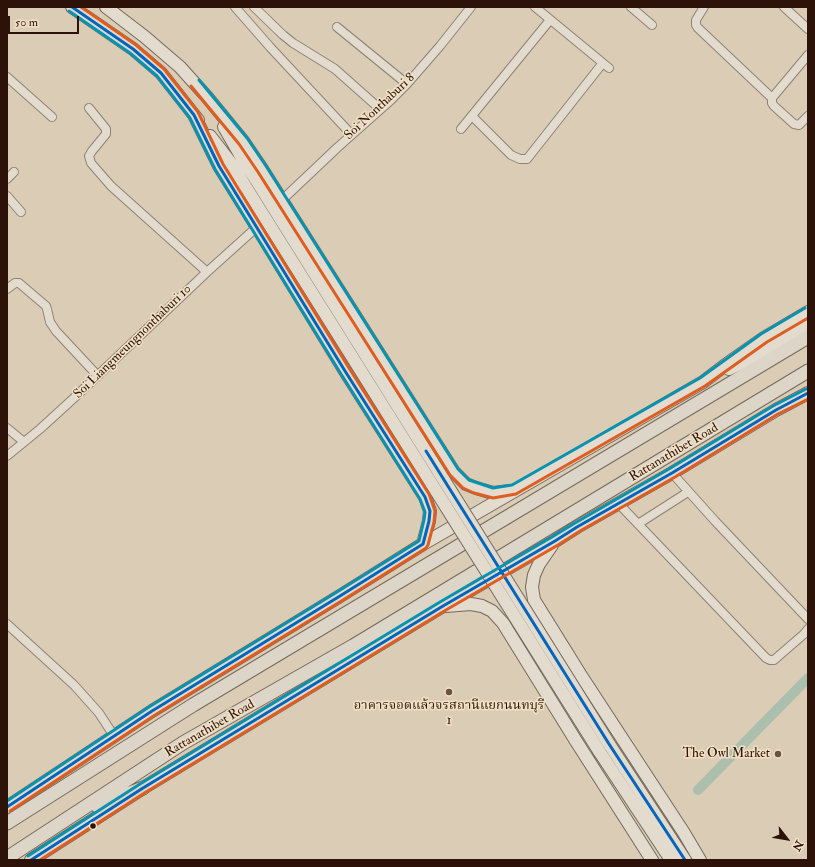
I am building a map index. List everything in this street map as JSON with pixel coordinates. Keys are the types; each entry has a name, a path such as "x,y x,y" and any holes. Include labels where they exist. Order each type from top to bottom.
{"main road":[{"path":"72,7 133,49 161,73 234,167 599,752 671,860"},
{"path":"106,7 145,37 180,67 243,141 454,472 466,484 476,488 493,492 514,490"},
{"path":"206,96 242,158 609,744 685,860"},
{"path":"194,115 219,166 345,371 425,497 430,511 423,544"},
{"path":"703,382 764,338 808,312"},
{"path":"7,807 152,711 423,544 703,382 752,358 808,326"},
{"path":"7,823 193,705 808,337"},
{"name":"Rattanathibet Road","path":"7,858 183,743 354,646 808,371"},
{"path":"776,410 795,392 808,384"},
{"name":"Rattanathibet Road","path":"31,860 143,788 443,606 672,473 776,410 808,393"},
{"path":"425,497 439,502 448,500 454,494 458,485 454,472"},
{"path":"555,541 539,564 534,575 532,587 534,600 700,860"},
{"path":"503,623 502,608 506,602 514,597 524,597 534,600"},
{"path":"443,606 471,604 482,606 492,611 503,623 652,860"},
{"path":"71,816 143,788"}],"street":[{"path":"235,7 270,47 352,134"},
{"path":"254,7 283,35 293,43 335,69 380,109"},
{"name":"Soi Nonthaburi 8","path":"282,200 407,84 440,46 470,7"},
{"path":"472,116 511,155 520,159 527,159 606,66 535,7"},
{"path":"631,7 652,25"},
{"path":"704,7 696,20 696,25 698,28 772,98 772,103 774,106 794,124 799,125 808,116"},
{"path":"787,8 808,29"},
{"path":"461,129 550,20"},
{"path":"336,27 407,84"},
{"path":"772,98 808,56"},
{"path":"7,77 52,117"},
{"path":"88,108 106,129 106,134 89,156 91,163 111,186 207,272"},
{"path":"7,179 14,172"},
{"path":"7,196 21,212"},
{"name":"Soi Liangmeungnonthaburi 10","path":"7,456 63,408 257,226"},
{"path":"7,289 15,283 19,283 46,306 48,309 50,322 56,331 97,375"},
{"path":"7,428 24,442"},
{"path":"672,473 688,492 808,619"},
{"path":"638,524 688,492"},
{"path":"618,504 766,658 774,660 808,629"},
{"path":"7,624 74,685 99,713 114,736"}],"waterway":[{"path":"698,790 808,678"}],"transit line":[{"path":"7,807 152,711 423,544 430,511 425,497 345,371 219,166 194,115 161,73 133,49 72,7"},
{"path":"10,811 155,715 426,548 434,522 435,511 429,494 223,164 198,112 164,69 136,45 81,7"},
{"path":"7,801 149,707 419,541 425,512 420,499 215,169 190,118 157,76 130,53 69,11"},
{"path":"199,80 247,138 266,166 458,469 469,480 493,488 512,485 700,378 761,334 805,308"},
{"path":"191,86 239,144 258,172 450,475 463,488 474,493 493,498 516,494 705,386 767,342 808,318"},
{"path":"28,856 140,784 440,602 669,469 773,406 806,389"},
{"path":"31,860 143,788 443,606 672,473 776,410 808,393"},
{"path":"40,860 146,792 446,610 675,477 778,414 808,399"},
{"path":"426,451 609,744 685,860"}],"place":[{"name":"อาคารจอดแล้วจรสถานีแยกนนทบุรี 1","path":"449,692"},
{"name":"The Owl Market","path":"778,754"}]}
